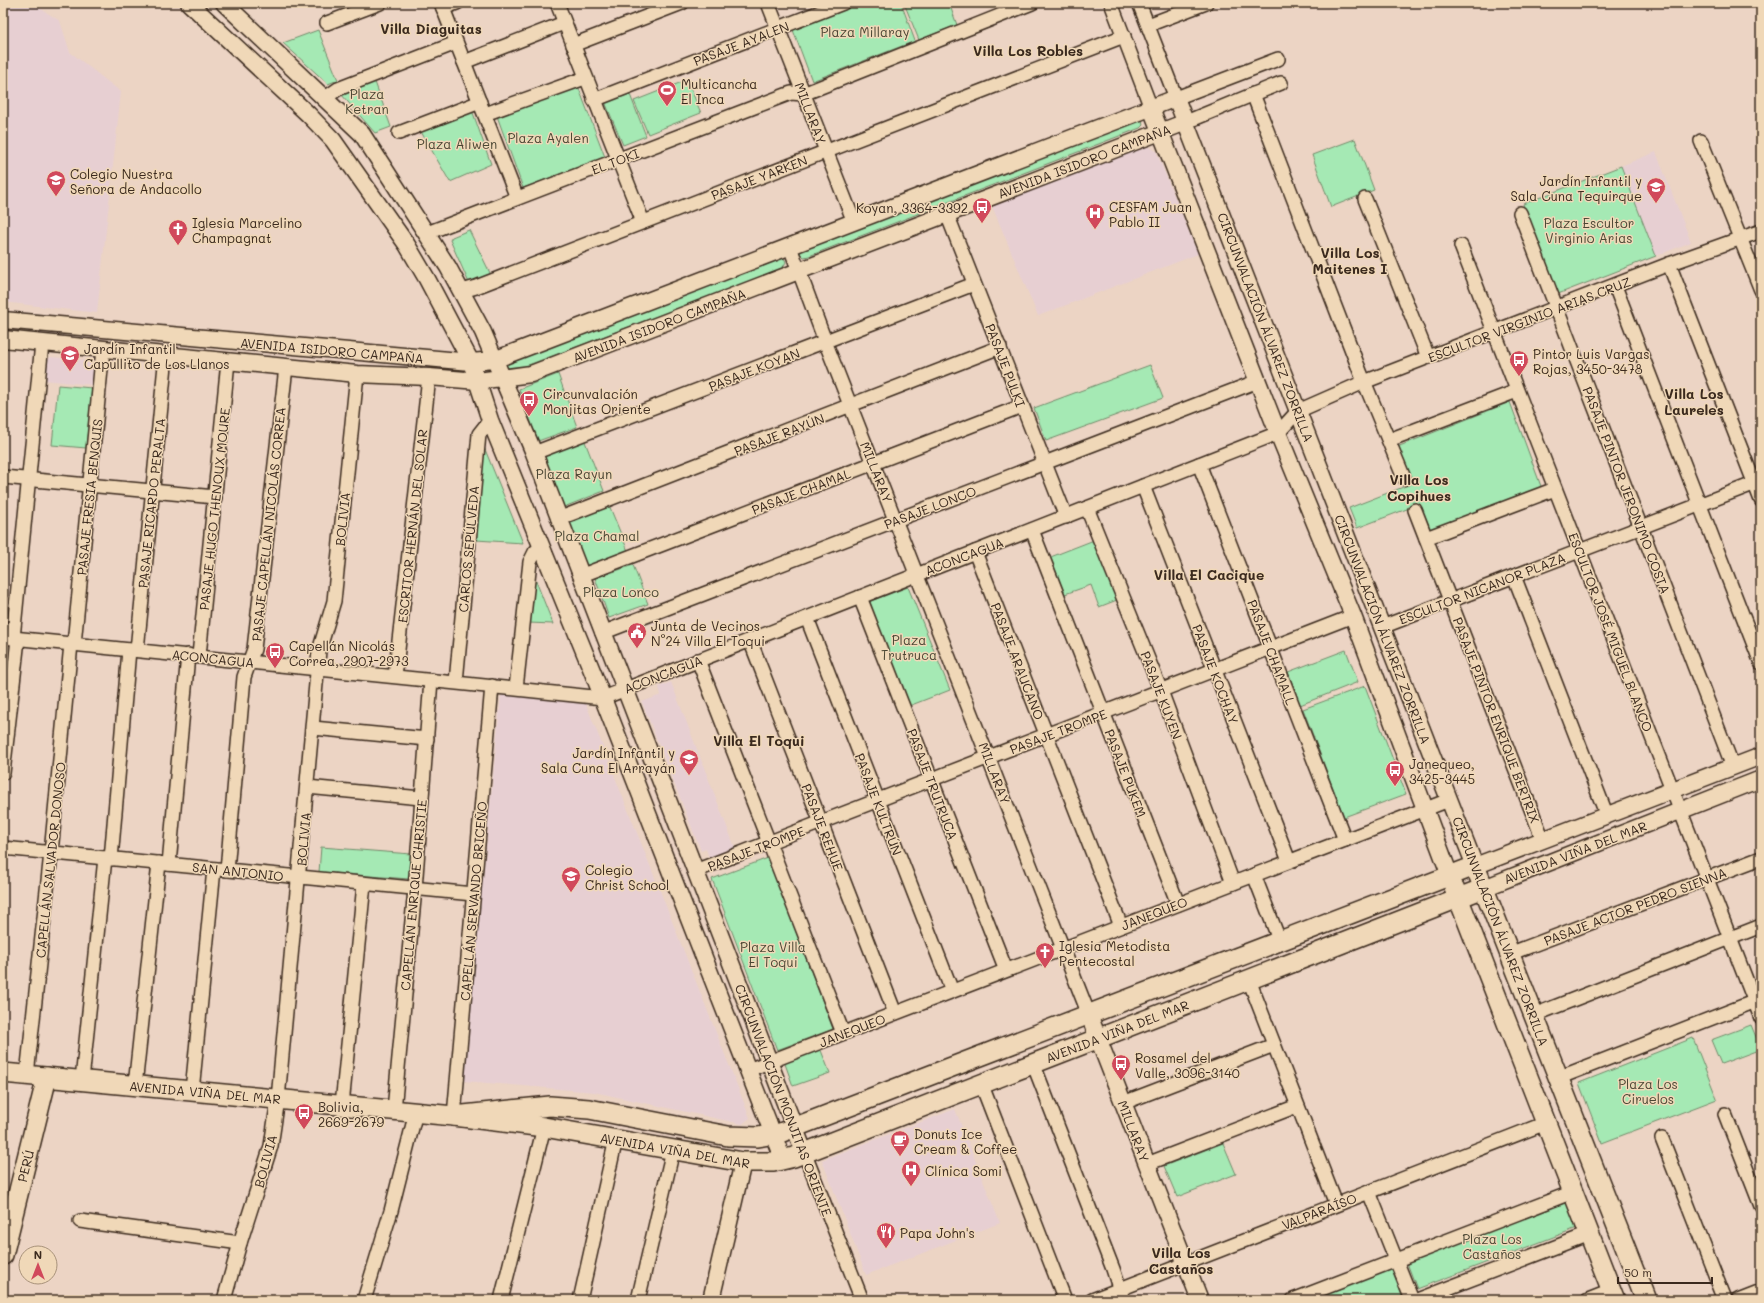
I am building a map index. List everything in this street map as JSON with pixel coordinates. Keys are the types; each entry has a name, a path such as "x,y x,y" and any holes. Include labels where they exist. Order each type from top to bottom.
{"main road":[{"name":"AVENIDA VIÑA DEL MAR","path":"454,1116 550,1106 589,1109 728,1136 758,1137 773,1134 795,1128 1475,866"},
{"name":"CIRCUNVALACIÓN ÁLVAREZ ZORRILLA","path":"1475,866 1646,1300"},
{"name":"CIRCUNVALACIÓN ÁLVAREZ ZORRILLA","path":"1450,876 1613,1296"},
{"name":"AVENIDA VIÑA DEL MAR","path":"3,1073 454,1116 544,1127 743,1162 763,1164 783,1160 804,1152 1484,888"},
{"name":"PERÚ","path":"3,1255 47,1077"},
{"path":"540,1108 536,1111 535,1119 540,1126 544,1127"}],"street":[{"name":"CIRCUNVALACIÓN MONJITAS ORIENTE","path":"189,3 308,114 333,140 407,245 427,279 470,362 478,381 490,420 603,698 783,1160"},
{"name":"CIRCUNVALACIÓN MONJITAS ORIENTE","path":"224,3 362,134 427,233 462,292 483,332 534,453 624,690 862,1300"},
{"path":"327,23 380,3"},
{"path":"457,3 442,6 517,198"},
{"path":"557,3 585,78 643,222"},
{"path":"573,45 682,3"},
{"name":"MILLARAY","path":"768,3 854,222"},
{"name":"PASAJE AYALEN","path":"594,100 843,3"},
{"name":"EL TOKI","path":"427,233 787,94 803,94 1032,3"},
{"name":"CIRCUNVALACIÓN ÁLVAREZ ZORRILLA","path":"1111,3 1278,433 1353,616 1450,876"},
{"name":"CIRCUNVALACIÓN ÁLVAREZ ZORRILLA","path":"1139,3 1475,866"},
{"path":"1148,25 1206,3"},
{"path":"464,62 564,23"},
{"name":"PASAJE YARKEN","path":"462,292 1124,36"},
{"path":"325,98 338,89 456,43"},
{"name":"AVENIDA ISIDORO CAMPAÑA","path":"3,320 470,362 494,360 1278,59"},
{"path":"485,114 585,78"},
{"name":"AVENIDA ISIDORO CAMPAÑA","path":"3,339 357,374 430,377 478,381 531,374 1186,122 1281,83"},
{"path":"1253,94 1364,382 1404,478"},
{"path":"399,133 480,102"},
{"path":"1701,140 1761,290"},
{"path":"1365,199 1428,357"},
{"name":"PASAJE PINTOR JERONIMO COSTA","path":"1520,213 1733,767"},
{"name":"PASAJE PULKI","path":"947,214 1066,516"},
{"name":"ESCULTOR VIRGINIO ARIAS CRUZ","path":"1298,411 1364,382 1428,357 1669,264 1761,231"},
{"name":"ESCULTOR JOSÉ MIGUEL BLANCO","path":"1461,246 1730,938 1758,1000 1761,1018"},
{"name":"MILLARAY","path":"790,247 800,270 850,406 918,574 1200,1300"},
{"path":"1669,264 1758,482 1761,500"},
{"name":"PASAJE KOYAN","path":"534,453 974,284"},
{"path":"1615,286 1761,662"},
{"path":"3,773 11,638 42,343"},
{"name":"PASAJE RAYÚN","path":"558,519 1000,347"},
{"name":"PASAJE FRESIA BENQUIS","path":"73,644 103,349"},
{"name":"PASAJE RICARDO PERALTA","path":"82,1080 152,491 166,355"},
{"name":"PASAJE HUGO THENOUX MOURE","path":"135,1086 215,497 228,361"},
{"name":"PASAJE CAPELLÁN NICOLÁS CORREA","path":"227,870 244,677 254,649 286,367"},
{"name":"BOLIVIA","path":"224,1300 240,1243 271,1146 278,1099 308,787 319,652 334,601 357,374"},
{"name":"ESCRITOR HERNÁN DEL SOLAR","path":"395,676 430,377"},
{"name":"PASAJE LONCO","path":"602,633 1258,381"},
{"path":"1389,440 1517,391"},
{"name":"PASAJE CHAMAL","path":"580,576 1022,406"},
{"name":"ACONCAGUA","path":"11,638 603,698 1278,433 1298,411"},
{"name":"CARLOS SEPÚLVEDA","path":"456,682 479,434 490,420"},
{"name":"PASAJE CHAMALL","path":"1199,464 1345,840"},
{"path":"3,477 215,497"},
{"name":"ESCULTOR NICANOR PLAZA","path":"1382,627 1758,482"},
{"name":"PASAJE KOCHAY","path":"1143,486 1289,861"},
{"path":"1426,538 1555,489"},
{"name":"PASAJE KUYEN","path":"1087,508 1161,690 1233,883"},
{"name":"PASAJE PINTOR ENRIQUE BERTRIX","path":"1415,510 1543,840"},
{"name":"PASAJE PUKEM","path":"1032,530 1178,904"},
{"path":"516,688 530,562 535,552 541,547"},
{"name":"PASAJE ARAUCANO","path":"975,552 1121,926"},
{"path":"1514,576 1607,816"},
{"name":"PASAJE TRUTRUCA","path":"860,597 1006,970"},
{"name":"PASAJE TROMPE","path":"695,871 1353,616"},
{"name":"PASAJE KULTRÚN","path":"807,618 952,991"},
{"name":"PASAJE REHUE","path":"750,640 895,1013"},
{"name":"CAPELLÁN SALVADOR DONOSO","path":"27,1076 73,644"},
{"path":"698,660 843,1033"},
{"name":"CAPELLÁN ENRIQUE CHRISTIE","path":"394,1110 415,889 431,680"},
{"name":"CAPELLÁN SERVANDO BRICEÑO","path":"454,1116 492,686"},
{"path":"313,728 427,739"},
{"name":"AVENIDA VIÑA DEL MAR","path":"1475,866 1761,756"},
{"name":"AVENIDA VIÑA DEL MAR","path":"1484,888 1761,779"},
{"path":"308,787 421,798"},
{"name":"JANEQUEO","path":"748,1070 1449,800"},
{"name":"SAN ANTONIO","path":"3,848 473,894"},
{"name":"PASAJE ACTOR PEDRO SIENNA","path":"1509,954 1761,858"},
{"path":"192,1091 214,869"},
{"path":"1254,875 1280,942"},
{"path":"342,1105 364,884"},
{"path":"1534,1015 1761,926"},
{"path":"1249,980 1336,1204"},
{"path":"1558,1078 1758,1000"},
{"path":"1123,1104 1274,1045"},
{"path":"1033,1063 1116,1275 1121,1295"},
{"path":"981,1083 1065,1300"},
{"path":"1147,1164 1298,1106"},
{"path":"364,1300 391,1211 416,1112"},
{"path":"1725,1114 1761,1206"},
{"name":"VALPARAÍSO","path":"1092,1300 1121,1295 1185,1263 1546,1123"},
{"path":"501,1300 544,1127"},
{"path":"580,1300 616,1139"},
{"path":"1662,1139 1725,1300"},
{"path":"638,1300 673,1150"},
{"path":"711,1300 743,1162"},
{"path":"1369,1192 1412,1300"},
{"path":"1293,1300 1573,1192"},
{"path":"80,1221 240,1243"},
{"path":"1417,1300 1589,1234"},
{"path":"1738,1300 1761,1291"},
{"path":"1588,1300 1613,1296"}],"shaded area":[{"name":"Colegio Nuestra Señora de Andacollo","path":"13,3 32,3 60,21 70,52 121,92 97,313 3,302 3,10 6,11"},
{"name":"CESFAM Juan Pablo II","path":"1147,146 1156,151 1198,254 1038,316 992,206"},
{"name":"Jardín Infantil y Sala Cuna Tequirque","path":"1656,152 1691,242 1656,256 1621,166"},
{"name":"Jardín Infantil Capullito de Los Llanos","path":"51,357 94,361 96,364 94,385 44,380 46,361"},
{"name":"Jardín Infantil y Sala Cuna El Arrayán","path":"671,682 736,850 710,860 706,849 701,851 642,702 661,695 659,687"},
{"name":"Colegio Christ School","path":"501,695 586,704 750,1118 742,1124 594,1092 463,1081"},
{"path":"955,1109 1000,1223 866,1275 822,1160"}],"green space":[{"name":"Plaza Millaray","path":"860,3 901,3 915,41 812,81 793,30"},
{"path":"904,3 949,3 957,25 919,40"},
{"path":"318,30 338,80 328,84 283,43"},
{"name":"Multicancha El Inca","path":"687,80 701,113 648,134 634,101"},
{"name":"Plaza Ketran","path":"375,82 391,127 375,133 341,94"},
{"name":"Plaza Ayalen","path":"578,86 605,157 523,188 497,116"},
{"path":"629,92 646,136 623,145 605,102"},
{"name":"Plaza Aliwen","path":"472,110 491,164 450,182 420,130"},
{"path":"1142,119 1143,125 1140,128 809,256 804,257 800,253 801,248"},
{"path":"1355,139 1374,190 1331,207 1312,155"},
{"name":"Plaza Escultor Virginio Arias","path":"1621,166 1656,256 1558,294 1523,204"},
{"path":"469,230 491,275 469,283 450,240 452,237"},
{"path":"781,255 786,262 782,269 515,370 509,371 506,366 506,362"},
{"path":"1150,365 1163,398 1046,441 1034,408"},
{"path":"558,374 577,427 538,441 519,389"},
{"path":"58,385 92,388 86,448 52,445"},
{"path":"1510,402 1542,489 1431,531 1420,504 1357,528 1349,508 1411,484 1397,447"},
{"name":"Plaza Rayun","path":"584,439 604,491 564,507 543,456"},
{"path":"484,447 523,543 476,540"},
{"name":"Plaza Chamal","path":"609,505 628,551 586,567 569,522"},
{"path":"1094,540 1117,600 1099,607 1091,585 1062,595 1048,558"},
{"name":"Plaza Lonco","path":"633,565 648,604 609,618 595,578"},
{"path":"534,576 553,624 529,623"},
{"name":"Plaza Trutruca","path":"908,587 950,690 909,706 868,602"},
{"path":"1346,650 1358,682 1300,705 1288,672"},
{"path":"1365,686 1406,794 1344,817 1303,709"},
{"path":"321,847 411,854 409,879 319,872"},
{"name":"Plaza Villa El Toqui","path":"768,858 833,1029 777,1050 712,879"},
{"path":"1751,1025 1761,1049 1721,1064 1711,1040"},
{"name":"Plaza Los Ciruelos","path":"1693,1038 1717,1099 1602,1143 1579,1083"},
{"path":"820,1048 830,1073 793,1086 784,1061"},
{"path":"1223,1143 1236,1174 1177,1197 1164,1166"},
{"name":"Plaza Los Castaños","path":"1566,1201 1577,1228 1417,1289 1407,1263"},
{"path":"1390,1266 1403,1298 1397,1300 1305,1300"}],"place":[{"name":"Multicancha El Inca","path":"667,107"},
{"name":"Colegio Nuestra Señora de Andacollo","path":"56,197"},
{"name":"Jardín Infantil y Sala Cuna Tequirque","path":"1656,204"},
{"name":"Koyan, 3364-3392","path":"982,224"},
{"name":"CESFAM Juan Pablo II","path":"1095,230"},
{"name":"Iglesia Marcelino Champagnat","path":"178,246"},
{"name":"Jardín Infantil Capullito de Los Llanos","path":"70,372"},
{"name":"Pintor Luis Vargas Rojas, 3450-3478","path":"1519,377"},
{"name":"Circunvalación Monjitas Oriente","path":"529,417"},
{"name":"Junta de Vecinos N°24 Villa El Toqui","path":"637,649"},
{"name":"Capellán Nicolás Correa, 2907-2973","path":"275,669"},
{"name":"Jardín Infantil y Sala Cuna El Arrayán","path":"689,776"},
{"name":"Janequeo, 3425-3445","path":"1395,787"},
{"name":"Colegio Christ School","path":"571,893"},
{"name":"Iglesia Metodista Pentecostal","path":"1045,969"},
{"name":"Rosamel del Valle, 3096-3140","path":"1121,1081"},
{"name":"Bolivia, 2669-2679","path":"304,1130"},
{"name":"Donuts Ice Cream & Coffee","path":"900,1157"},
{"name":"Clínica Somi","path":"911,1187"},
{"name":"Papa John's","path":"886,1249"}],"district":[{"name":"Villa Diaguitas","path":"431,28"},
{"name":"Villa Los Robles","path":"1028,50"},
{"name":"Villa Los Maitenes I","path":"1350,260"},
{"name":"Villa Los Laureles","path":"1694,402"},
{"name":"Villa Los Copihues","path":"1419,488"},
{"name":"Villa El Cacique","path":"1209,574"},
{"name":"Villa El Toqui","path":"759,740"},
{"name":"Villa Los Castaños","path":"1181,1260"}]}
